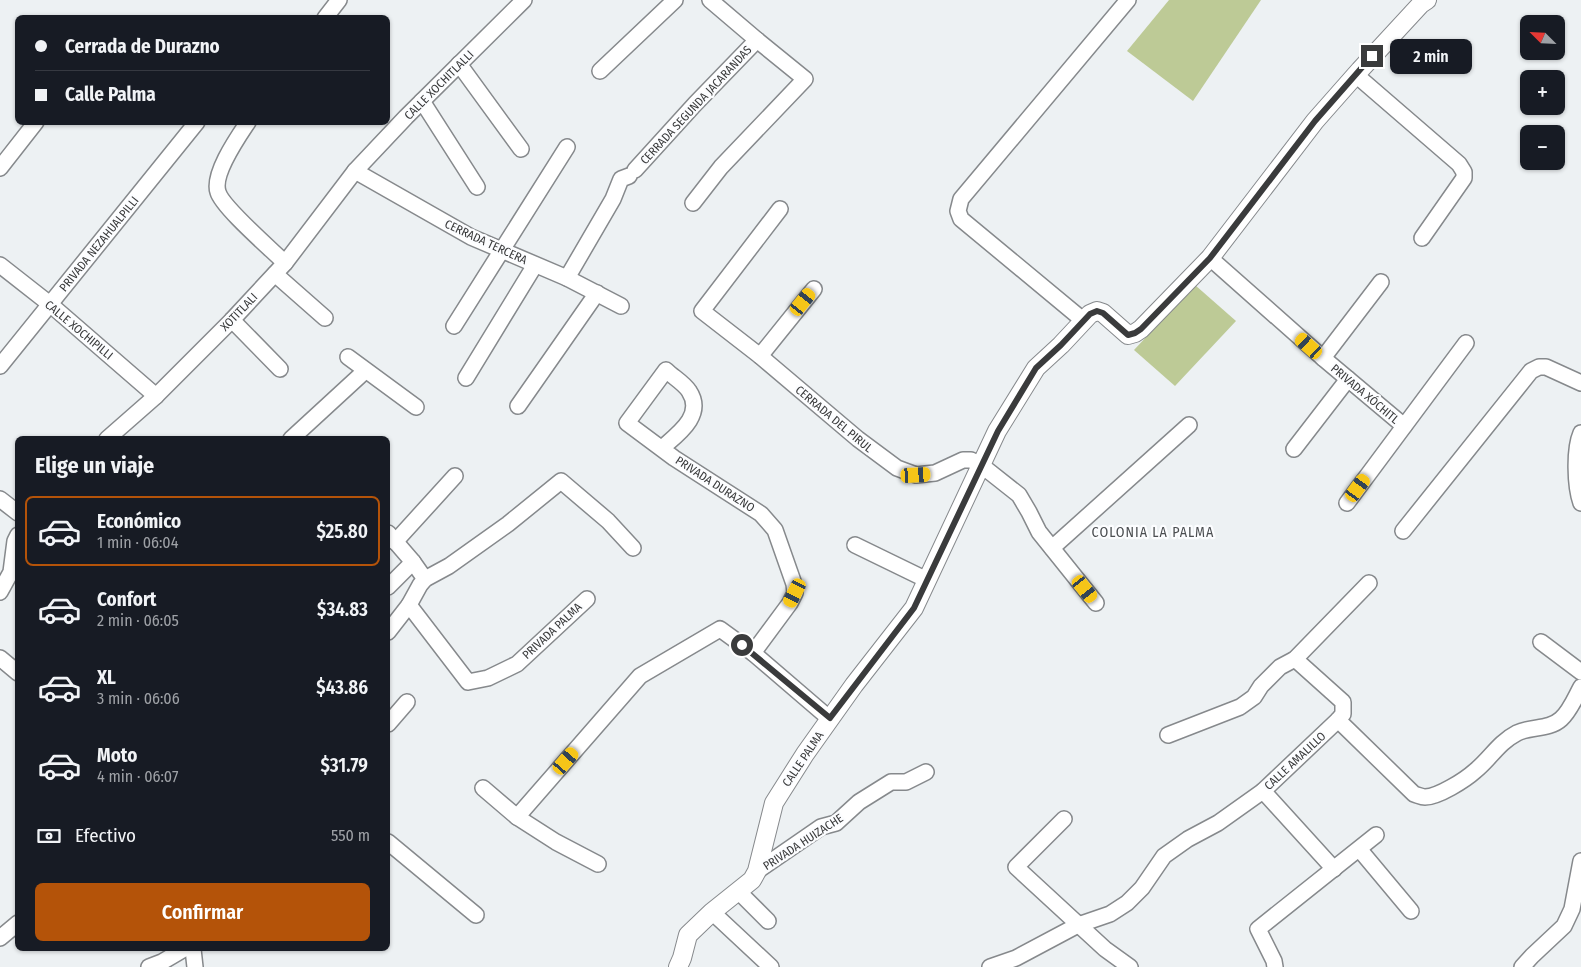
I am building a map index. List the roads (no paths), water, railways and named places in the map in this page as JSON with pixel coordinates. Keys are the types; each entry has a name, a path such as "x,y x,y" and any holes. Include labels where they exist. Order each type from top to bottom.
{"street":[{"path":"327,15 339,0"},
{"name":"CALLE XOCHITLALLI","path":"355,170 524,0"},
{"path":"600,71 675,0"},
{"path":"693,203 721,167 805,79 710,0"},
{"path":"1084,321 961,219 958,211 961,199 1128,0"},
{"name":"CALLE PALMA","path":"678,967 688,935 712,912 752,880 757,871 774,803 830,718 914,608 998,431 1036,368 1090,314 1097,311 1103,313 1128,335 1135,333 1210,258 1315,121 1421,4 1427,0"},
{"name":"CERRADA SEGUNDA JACARANDAS","path":"567,278 613,200 621,179 632,173 757,40"},
{"path":"459,64 521,148"},
{"path":"1356,75 1459,164 1464,172 1464,178 1422,238"},
{"path":"422,101 477,187"},
{"path":"0,168 34,125"},
{"name":"PRIVADA NEZAHUALPILLI","path":"0,366 195,125"},
{"path":"246,125 231,147 220,176 217,191 226,206 325,318"},
{"path":"454,326 567,147"},
{"name":"CERRADA TERCERA","path":"355,170 471,237 567,278 621,306"},
{"name":"XOTITLALI","path":"110,436 156,396 232,320 280,268 355,170"},
{"name":"CERRADA DEL PIRUL","path":"780,209 702,312 760,356 858,439 897,468 916,475 935,473 962,460 971,460 981,465"},
{"name":"PRIVADA XÓCHITL","path":"1210,258 1323,358 1404,426 1347,503"},
{"name":"CALLE XOCHIPILLI","path":"0,265 51,305 156,396"},
{"path":"466,378 535,265"},
{"path":"1323,358 1381,282"},
{"path":"760,356 814,289"},
{"path":"518,406 597,293"},
{"path":"232,320 280,369"},
{"path":"1404,426 1466,343"},
{"path":"348,357 416,407"},
{"path":"1403,531 1531,371 1539,366 1546,367 1581,383"},
{"name":"PRIVADA DURAZNO","path":"662,448 680,433 688,424 694,412 694,401 688,390 666,370 627,423 662,448 761,514 775,530 794,584 795,593 790,603 753,653"},
{"path":"294,436 365,371"},
{"path":"1294,449 1348,379"},
{"path":"1052,548 1189,425"},
{"path":"1581,433 1577,445 1578,487 1581,503"},
{"path":"981,465 1018,495 1039,532 1096,603"},
{"path":"425,580 413,562 391,538 455,476"},
{"path":"390,629 425,580 449,566 508,524 560,481 608,521 633,548"},
{"path":"0,499 15,511"},
{"path":"855,545 927,580"},
{"path":"0,592 11,572 15,558"},
{"path":"390,585 413,562"},
{"path":"1168,735 1240,707 1254,697 1261,686 1280,667 1295,659 1369,583"},
{"name":"PRIVADA PALMA","path":"409,605 468,682 488,678 517,664 587,599"},
{"path":"517,817 640,676 720,629 753,653 830,718"},
{"path":"1542,642 1581,672"},
{"path":"0,658 15,670"},
{"path":"1295,659 1343,702 1343,714 1338,720 1414,794 1422,797 1431,796 1452,787 1475,771 1501,743 1519,732 1559,721 1567,712 1581,687"},
{"path":"390,722 407,702"},
{"name":"CALLE AMALILLO","path":"990,967 1016,958 1078,924 1110,914 1127,903 1142,888 1164,856 1188,839 1218,824 1263,791 1338,720"},
{"name":"PRIVADA HUIZACHE","path":"757,871 821,827 836,823 859,802 891,782 906,782 926,772"},
{"path":"483,788 517,817 556,842 598,864"},
{"path":"1263,791 1334,870"},
{"path":"1064,819 1016,868 1104,949 1130,967"},
{"path":"1275,967 1274,961 1258,929 1376,836"},
{"path":"390,844 476,915"},
{"path":"1360,850 1411,911"},
{"path":"1522,967 1564,926 1572,908 1581,861"},
{"path":"738,891 768,921"},
{"path":"712,912 771,967"},
{"path":"0,938 15,926"},
{"path":"149,967 181,951"},
{"path":"193,951 195,967"}],"district":[{"name":"COLONIA LA PALMA","path":"1153,532"}]}
